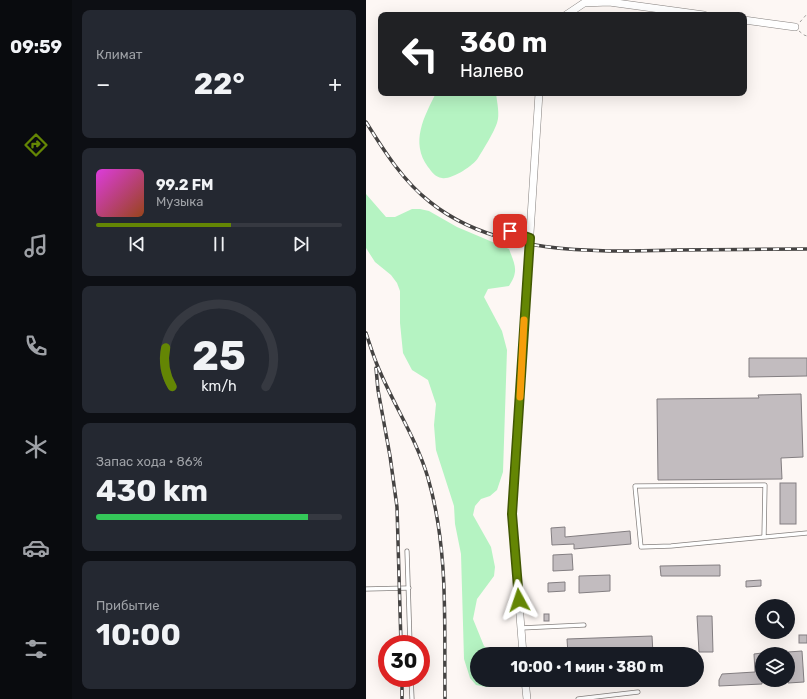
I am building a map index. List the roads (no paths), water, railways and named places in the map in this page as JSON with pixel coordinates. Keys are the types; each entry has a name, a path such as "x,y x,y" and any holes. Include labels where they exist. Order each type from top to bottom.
{"street":[{"path":"571,12 584,4 609,2 682,12"},
{"path":"747,20 795,27"},
{"path":"522,647 512,514 539,96"},
{"path":"526,687 527,699"}],"lane":[{"path":"510,231 530,238"},
{"path":"764,537 765,486 636,486 641,547 671,546 807,533"},
{"path":"407,551 410,635"},
{"path":"366,589 408,588"},
{"path":"521,628 584,625"},
{"path":"411,687 412,699"},
{"path":"578,699 638,692"}],"railway":[{"path":"366,122 387,155 420,194 457,220 485,233 548,247 581,250 807,249"},
{"path":"366,333 382,376 417,448 428,478 435,505 444,588 445,699"},
{"path":"376,368 378,390 390,456 397,507 401,635"},
{"path":"402,687 402,699"}]}
